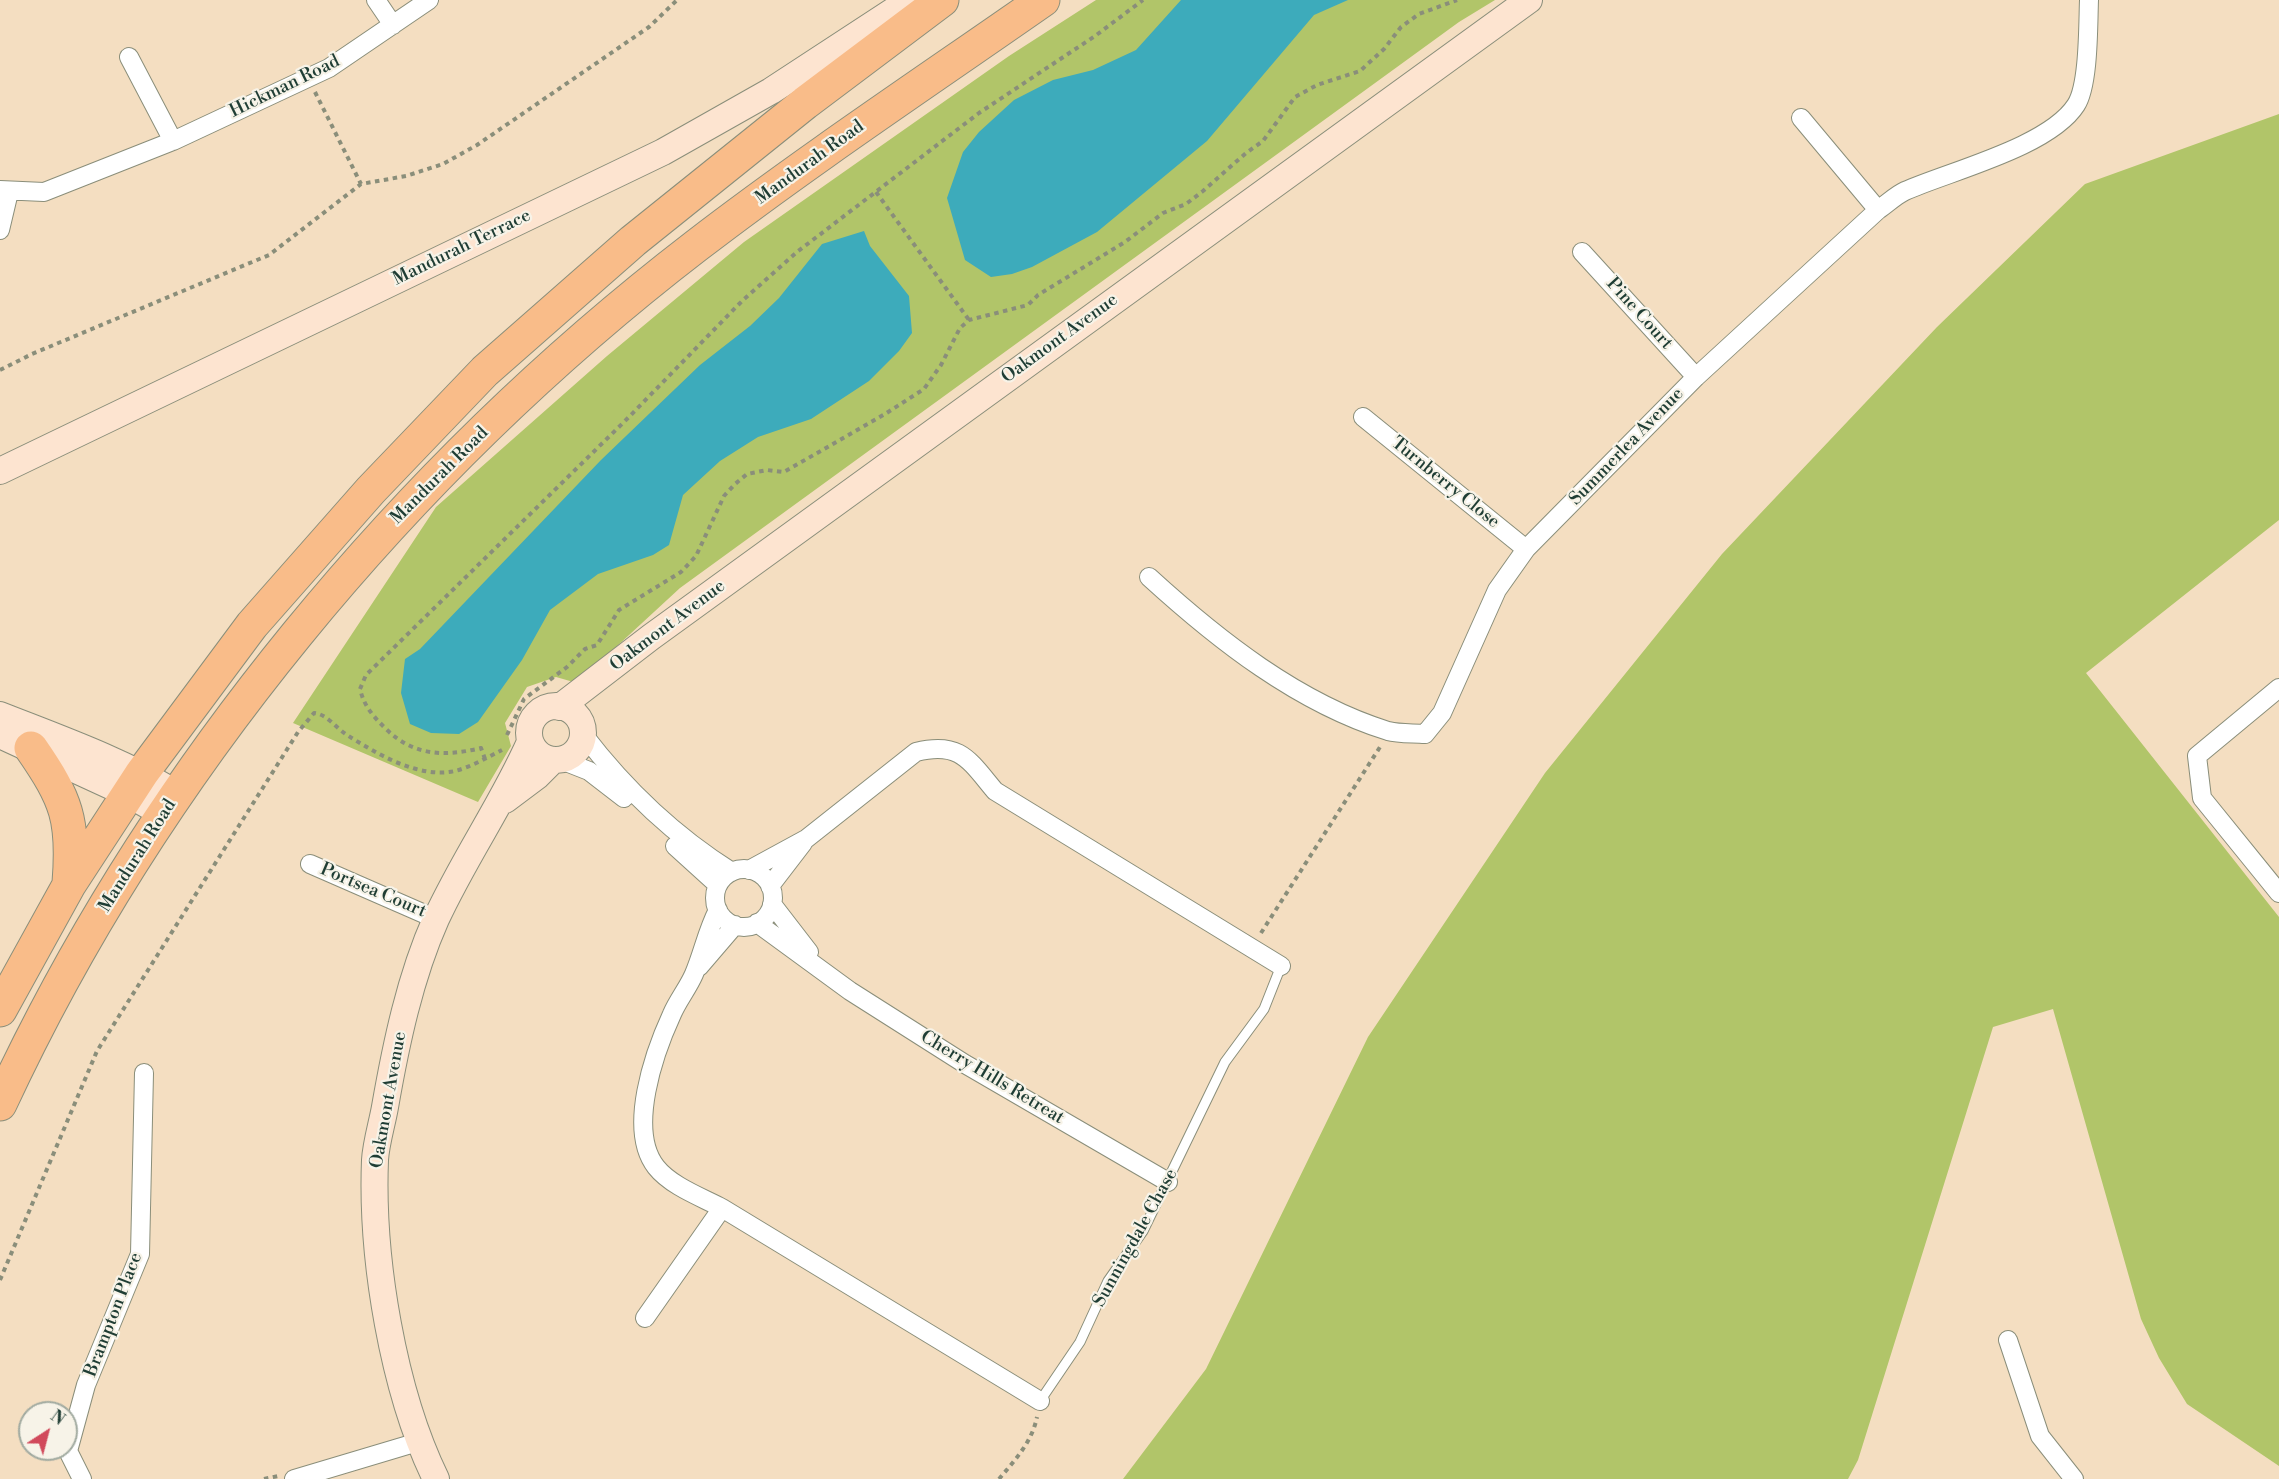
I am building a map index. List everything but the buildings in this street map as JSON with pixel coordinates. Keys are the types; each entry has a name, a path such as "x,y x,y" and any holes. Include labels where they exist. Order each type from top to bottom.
{"highway":[{"path":"0,1010 69,885 135,783 252,625 307,560 485,371 633,241 805,103 942,0"},
{"name":"Mandurah Road","path":"0,1104 63,979 171,805 292,641 406,508 560,360 695,246 832,146 1043,0"},
{"path":"31,748 55,783 68,816 71,854 69,885"}],"street":[{"path":"376,0 393,25"},
{"name":"Hickman Road","path":"5,191 44,192 173,141 329,68 429,0"},
{"name":"Mandurah Terrace","path":"0,471 663,152 771,91 910,0"},
{"name":"Oakmont Avenue","path":"560,707 660,630 1529,0"},
{"name":"Summerlea Avenue","path":"1149,577 1190,615 1281,680 1329,707 1390,731 1425,734 1442,713 1497,590 1526,549 1696,377 1878,210 1903,192 1984,162 2048,132 2076,104 2085,67 2089,0"},
{"path":"129,57 173,141"},
{"path":"1801,118 1878,210"},
{"path":"0,230 5,191"},
{"name":"Pine Court","path":"1582,252 1696,377"},
{"name":"Turnberry Close","path":"1363,417 1526,549"},
{"name":"Oakmont Avenue","path":"582,729 594,682"},
{"path":"2279,688 2197,756 2202,798 2279,893"},
{"path":"718,885 605,782 589,771 539,755 519,752 535,716 544,709 560,707 573,712 582,729 619,778 666,825 699,851 740,871 762,875 771,895 767,915 757,923 735,925 725,919 718,910 715,898 718,885 740,871"},
{"path":"0,715 83,747 171,805"},
{"path":"557,760 577,751 582,729"},
{"path":"0,735 31,748 135,783"},
{"name":"Sunningdale Chase","path":"740,871 806,839 916,753 938,747 954,750 975,766 995,791 1281,966"},
{"name":"Oakmont Avenue","path":"436,1479 418,1442 391,1337 377,1240 375,1159 394,1061 416,976 436,919 498,806 519,752"},
{"name":"Oakmont Avenue","path":"498,806 557,760"},
{"name":"Sunningdale Chase","path":"771,895 806,839"},
{"name":"Portsea Court","path":"310,864 436,919"},
{"name":"Cherry Hills Retreat","path":"771,895 821,967"},
{"path":"718,910 707,932 694,973 672,1014 658,1051 642,1116 646,1150 657,1168 686,1189 722,1208 1040,1401"},
{"name":"Cherry Hills Retreat","path":"757,923 821,967 850,991 965,1064 1168,1182"},
{"path":"694,973 735,925"},
{"name":"Brampton Place","path":"82,1479 68,1451 86,1385 140,1254 144,1073"},
{"path":"645,1318 722,1208"},
{"path":"2008,1340 2040,1436 2074,1479"},
{"path":"291,1477 418,1442"}],"lane":[{"name":"Sunningdale Chase","path":"1040,1401 1080,1342 1108,1281 1143,1231 1225,1062 1264,1009 1281,966"}],"path":[{"path":"0,370 32,354 269,255 361,184 406,176 443,164 477,145 649,27 677,0"},
{"path":"485,759 481,748 441,754 422,752 396,739 371,714 363,700 360,689 366,675 624,422 742,300 831,224 979,113 1095,36 1143,0"},
{"path":"0,1280 97,1051 298,732 314,713 322,714 346,735 382,755 430,773 456,771 485,759 519,752 506,737 512,720 524,699 567,667 585,649 597,645 619,610 681,572 696,556 724,496 747,474 767,470 784,472 885,414 924,388 941,365 960,328 969,320 1028,305 1038,295 1125,242 1163,213 1186,204 1263,141 1295,97 1317,85 1360,71 1384,49 1401,27 1419,14 1457,0"},
{"path":"308,78 361,184"},
{"path":"876,192 969,320"},
{"path":"1252,948 1390,731"},
{"path":"999,1479 1020,1454 1035,1430 1040,1401"},
{"path":"264,1479 291,1477"}],"green space":[{"path":"1096,0 1495,0 1459,22 680,588 577,683 556,677 527,687 505,723 511,746 478,802 293,723 436,507 607,356 744,242 1009,56"},
{"path":"2279,114 2279,520 2086,673 2279,917 2279,1466 2187,1404 2159,1358 2141,1319 2053,1009 1993,1027 1858,1460 1848,1479 1123,1479 1206,1369 1368,1037 1545,773 1722,554 1937,327 2085,184"}],"water":[{"path":"1181,0 1348,0 1314,15 1207,141 1097,232 1032,267 1012,274 991,277 965,260 947,198 963,152 979,132 1014,100 1053,80 1093,70 1136,50"},
{"path":"864,231 870,246 909,296 912,333 899,351 869,381 811,419 758,437 720,461 683,495 669,545 653,555 598,574 550,610 522,660 478,722 459,734 431,733 410,724 401,693 405,659 420,649 601,460 700,365 750,326 779,298 822,244"}]}
